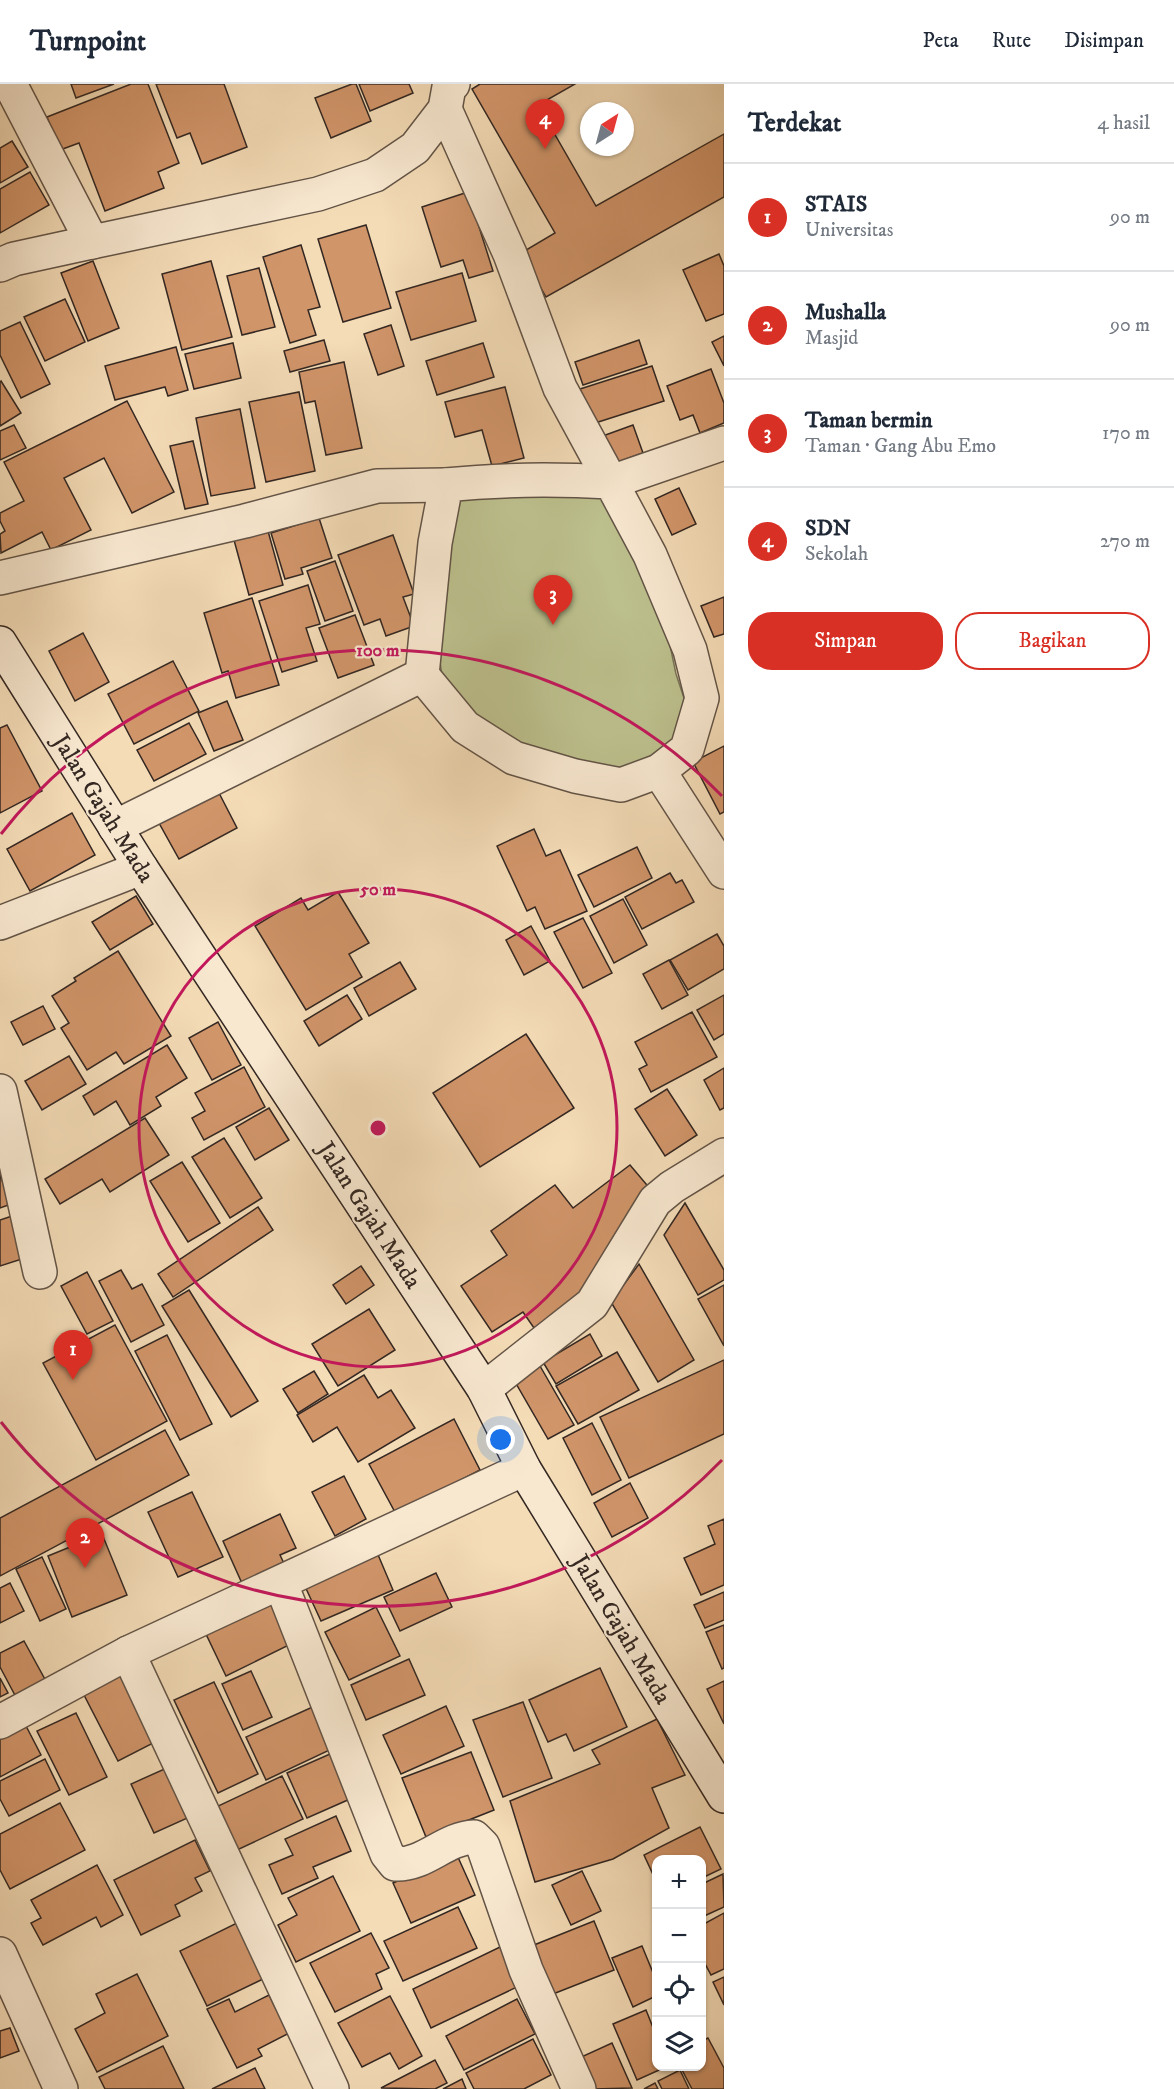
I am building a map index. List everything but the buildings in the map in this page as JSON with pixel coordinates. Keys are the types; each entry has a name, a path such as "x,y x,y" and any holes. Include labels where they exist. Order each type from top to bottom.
{"street":[{"path":"10,84 92,242"},
{"path":"0,265 92,242 318,194 375,175 415,148 449,91"},
{"path":"446,485 435,543 422,675 465,727 514,758 575,776 621,784 659,771 687,749 713,693 686,640 650,555 560,388 449,91"},
{"path":"0,578 377,486 550,479 611,482 724,443"},
{"name":"Jalan Gajah Mada","path":"0,643 141,868 484,1389 524,1469 724,1796"},
{"path":"115,827 422,675"},
{"path":"659,771 724,872"},
{"path":"0,923 141,868"},
{"path":"0,1091 40,1272"},
{"path":"484,1389 592,1304 655,1201 672,1187 724,1155"},
{"path":"0,1722 128,1653 281,1584 524,1469"},
{"path":"281,1584 387,1854 395,1864 407,1865 462,1837 474,1837 483,1846 526,1970 579,2089"},
{"path":"128,1653 332,2089"},
{"path":"4,1973 61,2089"}],"green space":[{"path":"455,496 610,497 660,597 676,674 690,716 676,743 650,762 616,773 496,735 443,681 438,650"}],"place":[{"name":"SDN","path":"545,149"},
{"name":"Taman bermin","path":"553,625"},
{"name":"STAIS","path":"73,1380"},
{"name":"Mushalla","path":"85,1568"}]}
